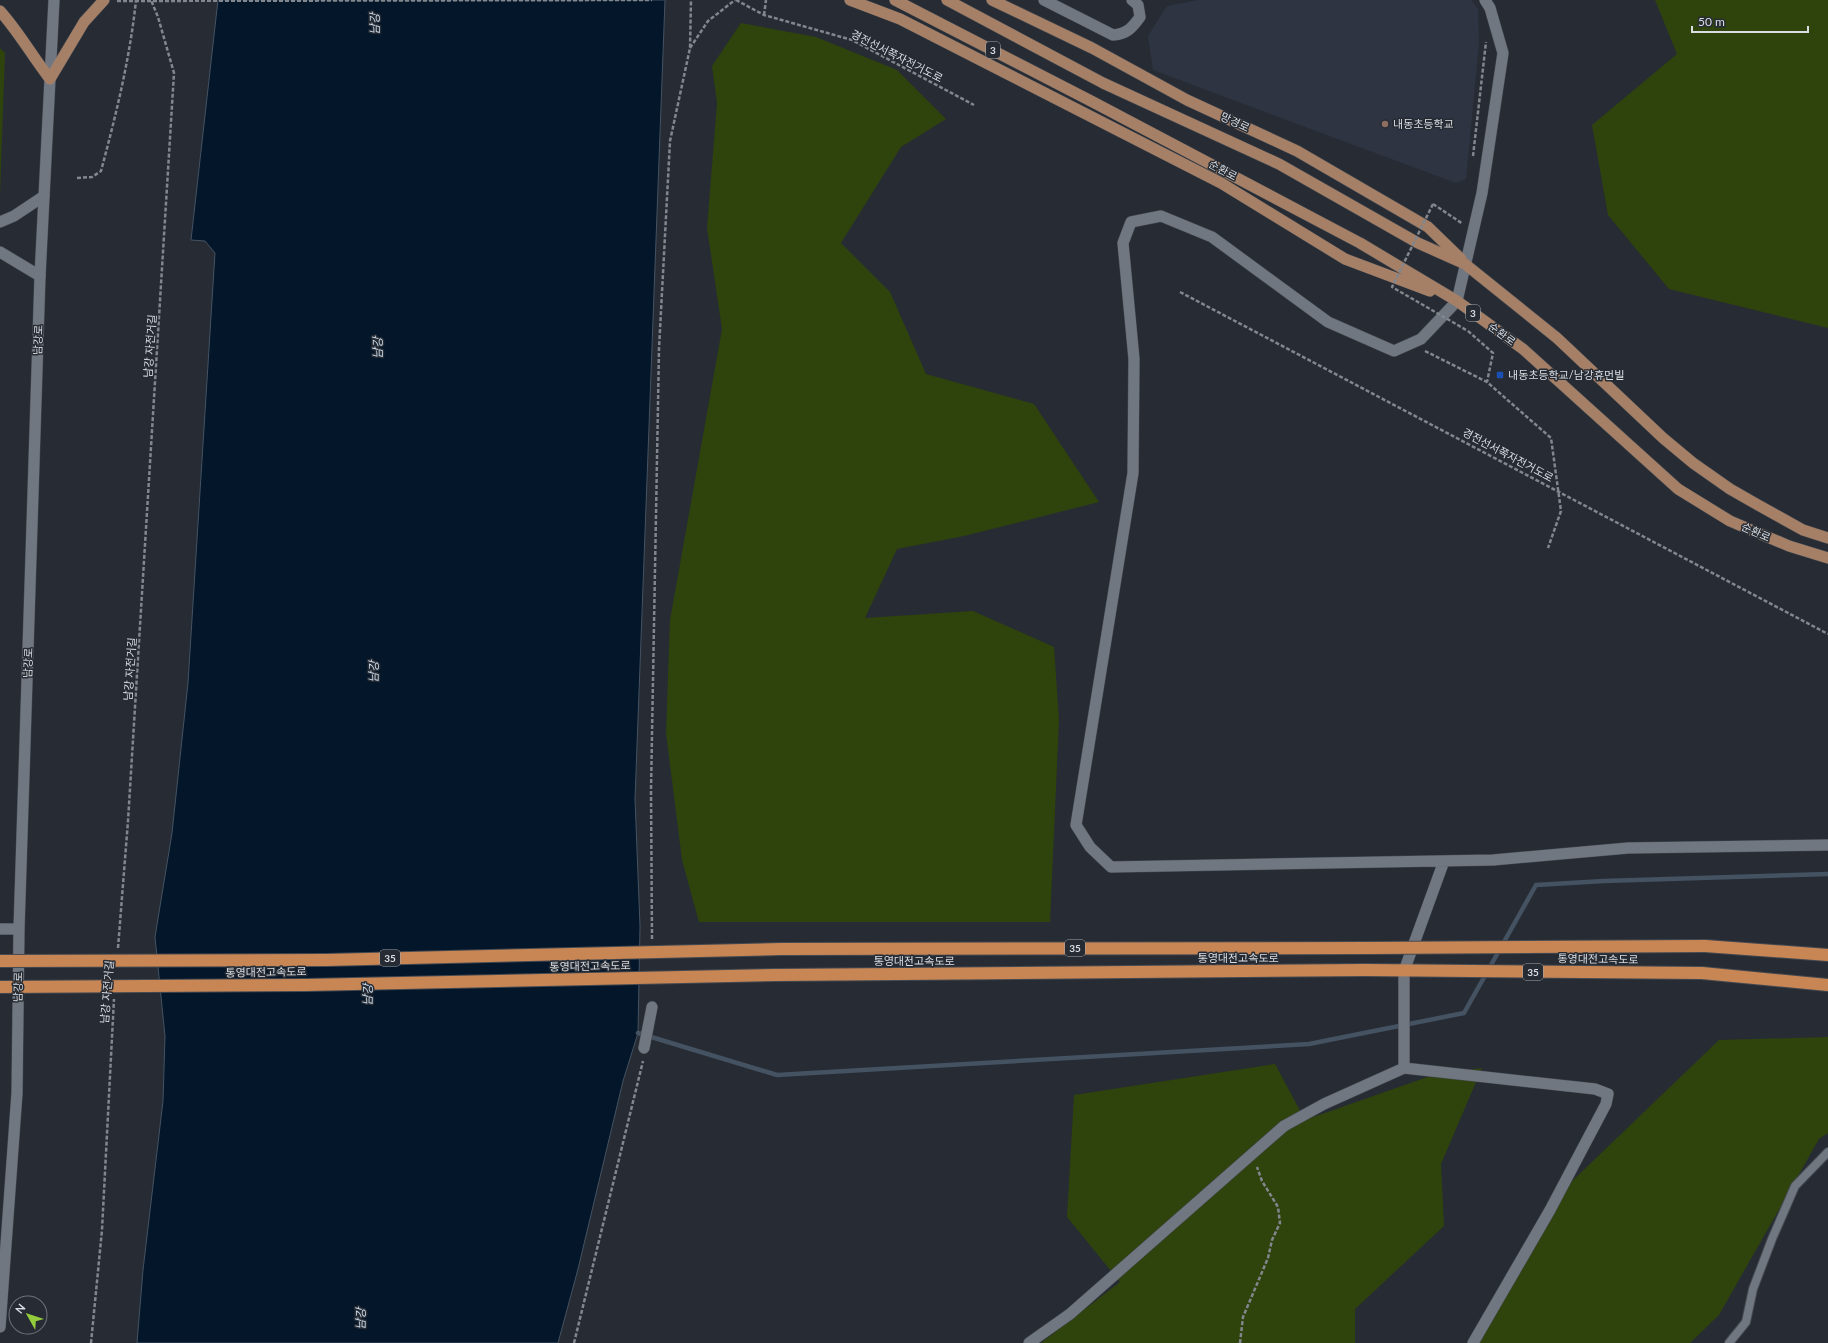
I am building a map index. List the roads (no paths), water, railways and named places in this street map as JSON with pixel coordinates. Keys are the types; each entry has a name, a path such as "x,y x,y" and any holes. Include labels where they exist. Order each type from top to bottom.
{"highway":[{"name":"통영대전고속도로","path":"0,961 326,960 781,949 1705,946 1828,955"},
{"name":"통영대전고속도로","path":"0,987 305,985 776,975 1364,970 1702,973 1828,985"}],"main road":[{"path":"0,11 18,32 31,55 50,79 84,22 104,0"},
{"path":"850,0 900,19 1221,182 1345,259 1457,301"},
{"name":"순환로","path":"895,0 1091,101 1360,244 1457,301 1522,349 1678,489 1730,521 1789,546 1828,558"},
{"name":"3","path":"946,0 1103,83 1280,164 1418,243 1465,264 1557,338 1663,438 1693,463 1730,489 1770,512 1803,530 1828,538"},
{"name":"망경로","path":"992,0 1092,48 1187,100 1297,151 1428,227 1465,264"}],"street":[{"name":"남강로","path":"0,1327 17,1094 19,929 40,276 54,0"},
{"path":"1044,0 1113,35 1122,34 1131,29 1140,17 1138,5 1132,0"},
{"path":"1485,0 1490,8 1503,53 1482,193 1457,301 1421,339 1394,351 1328,322 1212,236 1161,216 1131,222 1123,244 1134,359 1133,473 1076,825 1090,847 1112,867 1493,860 1628,848 1828,845"},
{"path":"0,222 14,216 44,196"},
{"path":"0,252 40,276"},
{"path":"1404,1068 1404,970 1444,861"},
{"path":"0,929 19,929"},
{"path":"644,1048 652,1007"},
{"path":"1030,1343 1070,1314 1284,1126 1324,1104 1404,1068 1595,1089 1608,1094 1606,1104 1550,1210 1473,1343"}],"lane":[{"path":"1730,1343 1746,1322 1753,1289 1772,1238 1796,1186 1828,1152"}],"water":[{"name":"남강","path":"218,0 665,0 635,799 640,926 638,1033 623,1081 578,1269 558,1343 137,1343 143,1270 163,1101 165,1036 155,937 172,833 188,683 215,253 205,241 191,240"}],"waterway":[{"path":"638,1033 777,1075 1309,1044 1464,1013 1536,885 1604,881 1828,874"}],"place":[{"name":"내동초등학교","path":"1385,124"},
{"name":"내동초등학교/남강휴먼빌","path":"1500,375"}]}
